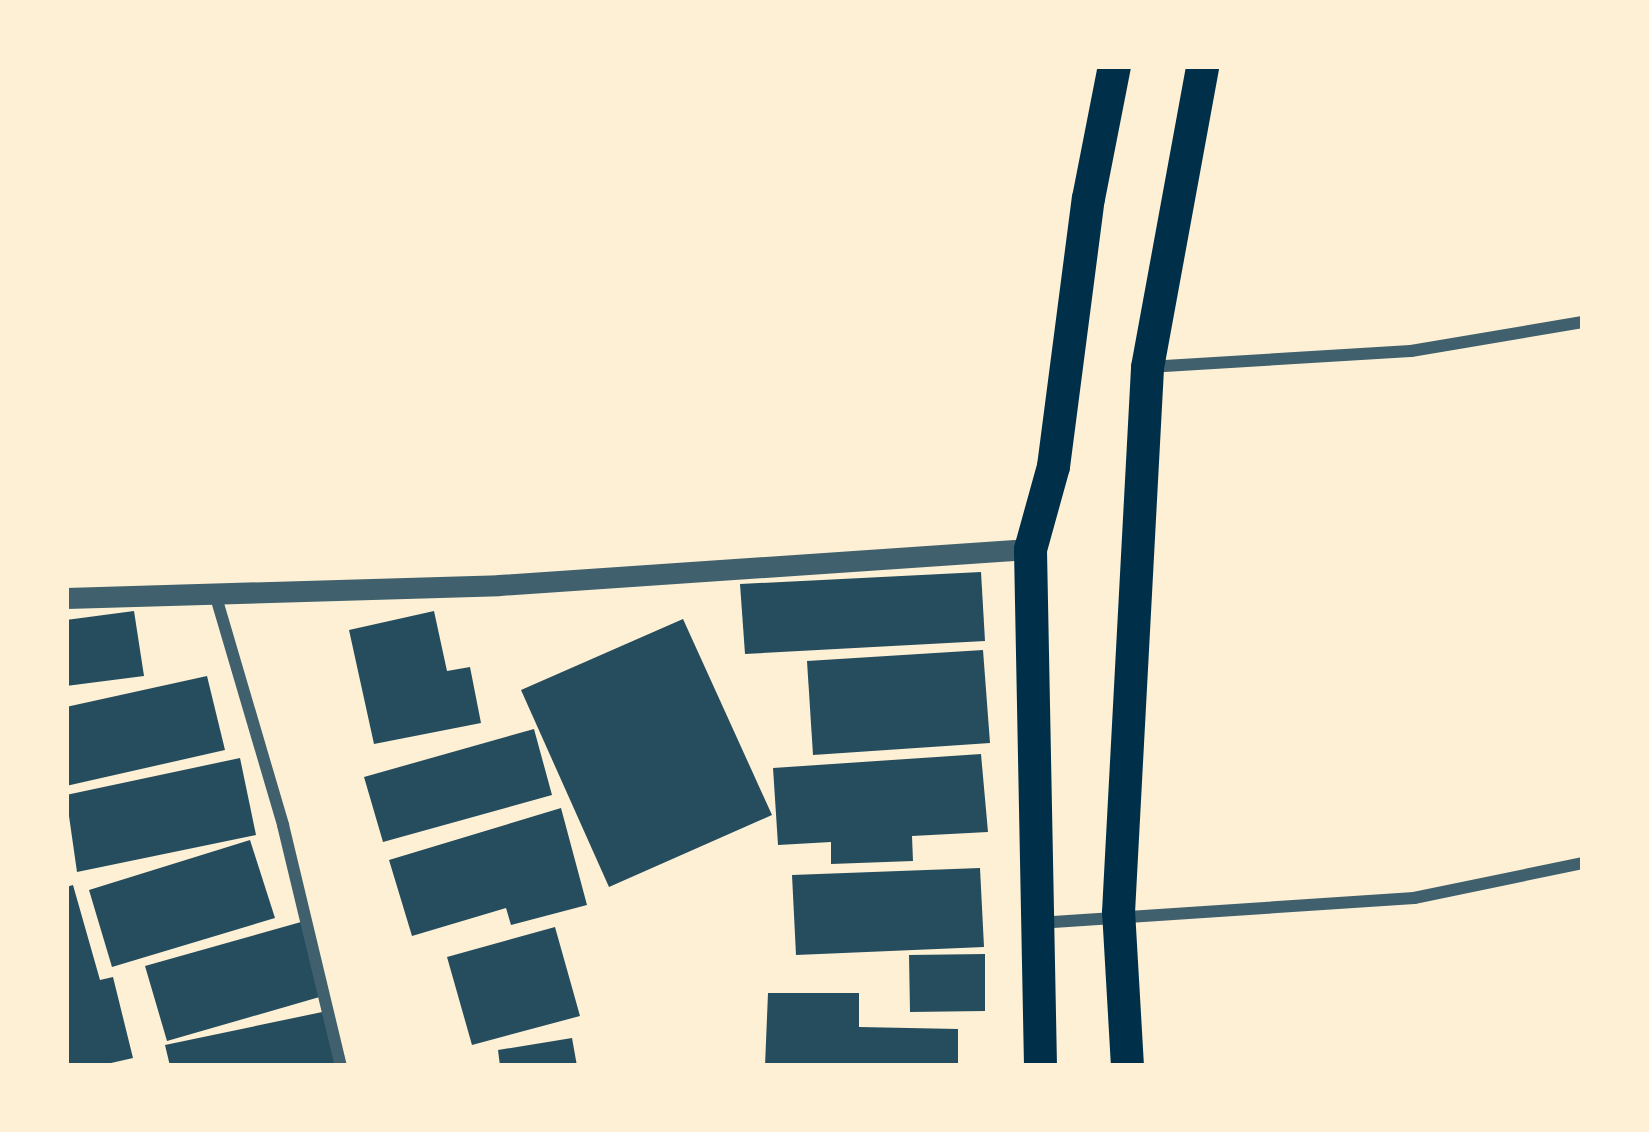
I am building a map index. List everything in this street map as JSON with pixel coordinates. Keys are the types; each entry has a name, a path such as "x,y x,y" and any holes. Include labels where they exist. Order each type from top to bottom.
{"highway":[{"path":"1040,1066 1030,549 1053,466 1088,198 1114,66"},
{"path":"1127,1066 1118,912 1147,367 1202,66"}],"street":[{"path":"1147,367 1412,351 1583,322"},
{"path":"66,598 216,597 1030,549"},
{"path":"216,597 283,825 341,1066"},
{"path":"1038,923 1118,912 1414,898 1583,862"}],"building":[{"path":"981,572 985,641 745,654 740,584"},
{"path":"134,611 144,676 66,686 66,620"},
{"path":"434,611 447,671 470,667 481,723 374,744 349,630"},
{"path":"683,619 772,815 609,887 521,690"},
{"path":"983,650 990,743 813,755 807,661"},
{"path":"207,676 225,750 66,786 66,707"},
{"path":"534,729 552,795 383,842 364,777"},
{"path":"981,754 988,832 912,836 913,861 831,864 831,842 778,845 773,768"},
{"path":"240,758 256,835 77,872 66,795"},
{"path":"561,808 587,905 511,925 506,908 412,936 389,860"},
{"path":"250,840 275,918 112,967 89,890"},
{"path":"980,868 984,947 796,955 792,875"},
{"path":"73,885 100,980 113,977 133,1058 98,1066 66,1066 66,887"},
{"path":"301,922 323,996 167,1041 145,966"},
{"path":"555,927 580,1016 472,1045 447,957"},
{"path":"985,954 985,1011 910,1012 909,955"},
{"path":"768,993 859,993 859,1027 958,1029 958,1066 765,1066"},
{"path":"327,1011 338,1066 170,1066 165,1045"},
{"path":"572,1038 577,1066 500,1066 498,1050"}]}
